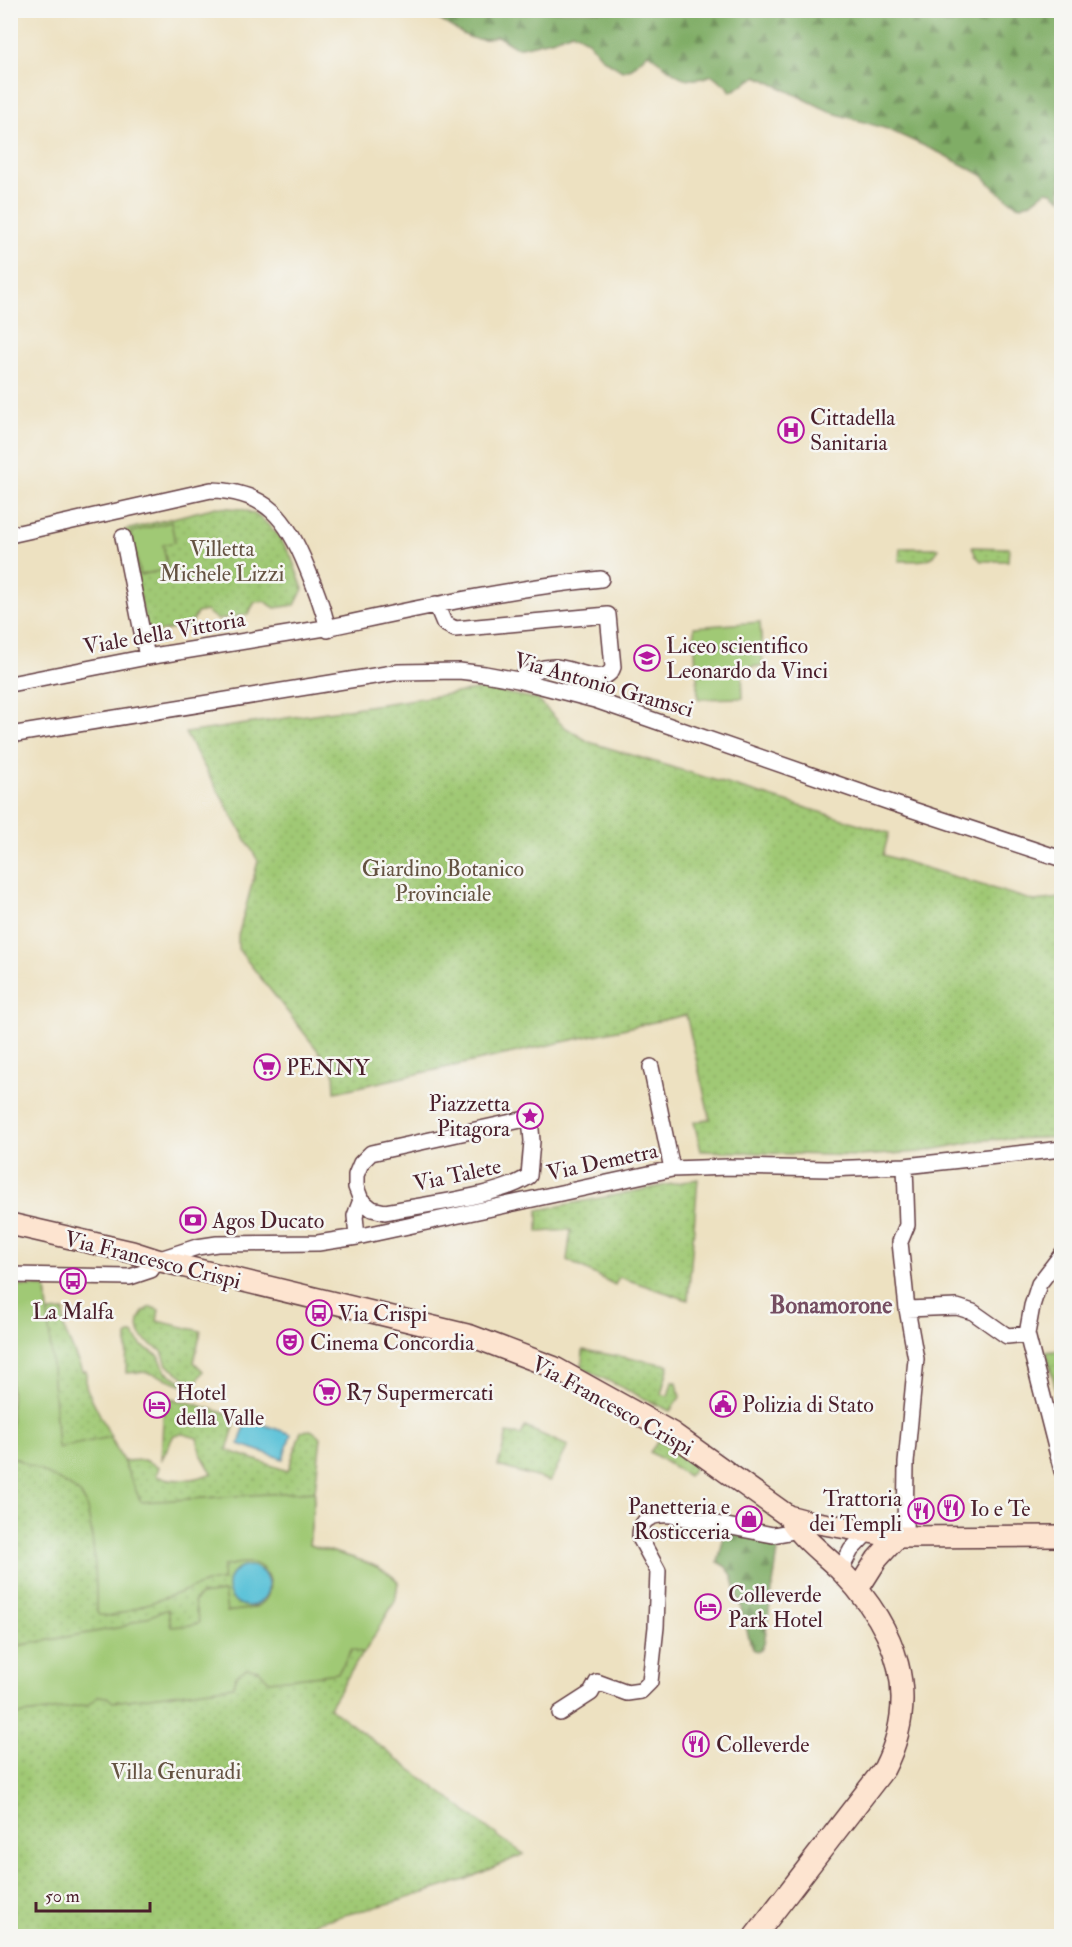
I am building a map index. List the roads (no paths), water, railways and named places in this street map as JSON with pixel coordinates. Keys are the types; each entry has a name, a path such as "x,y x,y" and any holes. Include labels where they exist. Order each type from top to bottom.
{"main road":[{"name":"Via Francesco Crispi","path":"10,1224 471,1336 553,1366 672,1433 791,1521 858,1589 885,1628 894,1650 903,1709 898,1737 884,1769 755,1936"},
{"path":"791,1521 901,1537 1062,1536"},
{"path":"858,1589 877,1560 901,1537"}],"street":[{"path":"10,535 211,490 223,490 247,496 270,509 283,521 292,534 323,606 328,626"},
{"path":"123,537 147,657"},
{"name":"Viale della Vittoria","path":"10,684 436,604 601,579"},
{"path":"436,604 444,623 455,629 608,615 614,666 607,676 598,677 570,669 552,667 534,670 518,680"},
{"name":"Via Antonio Gramsci","path":"10,735 399,672 459,671 518,680 606,704 1062,859"},
{"path":"651,1067 672,1169"},
{"name":"Via Talete","path":"530,1118 532,1141 529,1176 520,1184 385,1212 372,1209 361,1200 356,1187 356,1175 361,1163 370,1153 530,1118"},
{"name":"Via Demetra","path":"10,1275 130,1277 151,1269 157,1260 197,1247 217,1244 318,1243 357,1237 672,1169 728,1167 827,1169 905,1166 1062,1149"},
{"path":"901,1537 916,1359 907,1309 900,1242 907,1225 905,1166"},
{"path":"357,1237 355,1216 361,1200"},
{"path":"1062,1254 1039,1284 1032,1306 1028,1334 1062,1471"},
{"path":"907,1309 957,1307 972,1312 1007,1336 1028,1334"},
{"path":"560,1713 591,1693 597,1682 627,1693 641,1691 650,1682 656,1627 658,1571 640,1538 645,1520 656,1514 670,1515 773,1535 789,1532 791,1521"},
{"path":"840,1570 851,1550 868,1532"}],"water":[{"path":"247,1419 291,1434 283,1459 239,1444"},
{"path":"248,1566 256,1567 262,1572 267,1578 267,1594 262,1600 256,1605 248,1606 240,1605 234,1600 229,1594 228,1586 229,1578 234,1572 240,1567"}],"place":[{"name":"Cittadella Sanitaria","path":"791,430"},
{"name":"Liceo scientifico Leonardo da Vinci","path":"647,658"},
{"name":"PENNY","path":"267,1067"},
{"name":"Piazzetta Pitagora","path":"530,1116"},
{"name":"Agos Ducato","path":"193,1220"},
{"name":"La Malfa","path":"73,1281"},
{"name":"Via Crispi","path":"319,1313"},
{"name":"Cinema Concordia","path":"290,1342"},
{"name":"R7 Supermercati","path":"327,1392"},
{"name":"Polizia di Stato","path":"723,1404"},
{"name":"Hotel della Valle","path":"157,1405"},
{"name":"Io e Te","path":"951,1508"},
{"name":"Trattoria dei Templi","path":"921,1511"},
{"name":"Panetteria e Rosticceria","path":"749,1519"},
{"name":"Colleverde Park Hotel","path":"708,1607"},
{"name":"Colleverde","path":"696,1744"}],"district":[{"name":"Bonamorone","path":"831,1305"}],"park label":[{"name":"Villetta Michele Lizzi","path":"222,560"},
{"name":"Giardino Botanico Provinciale","path":"443,880"},
{"name":"Villa Genuradi","path":"176,1771"}]}
